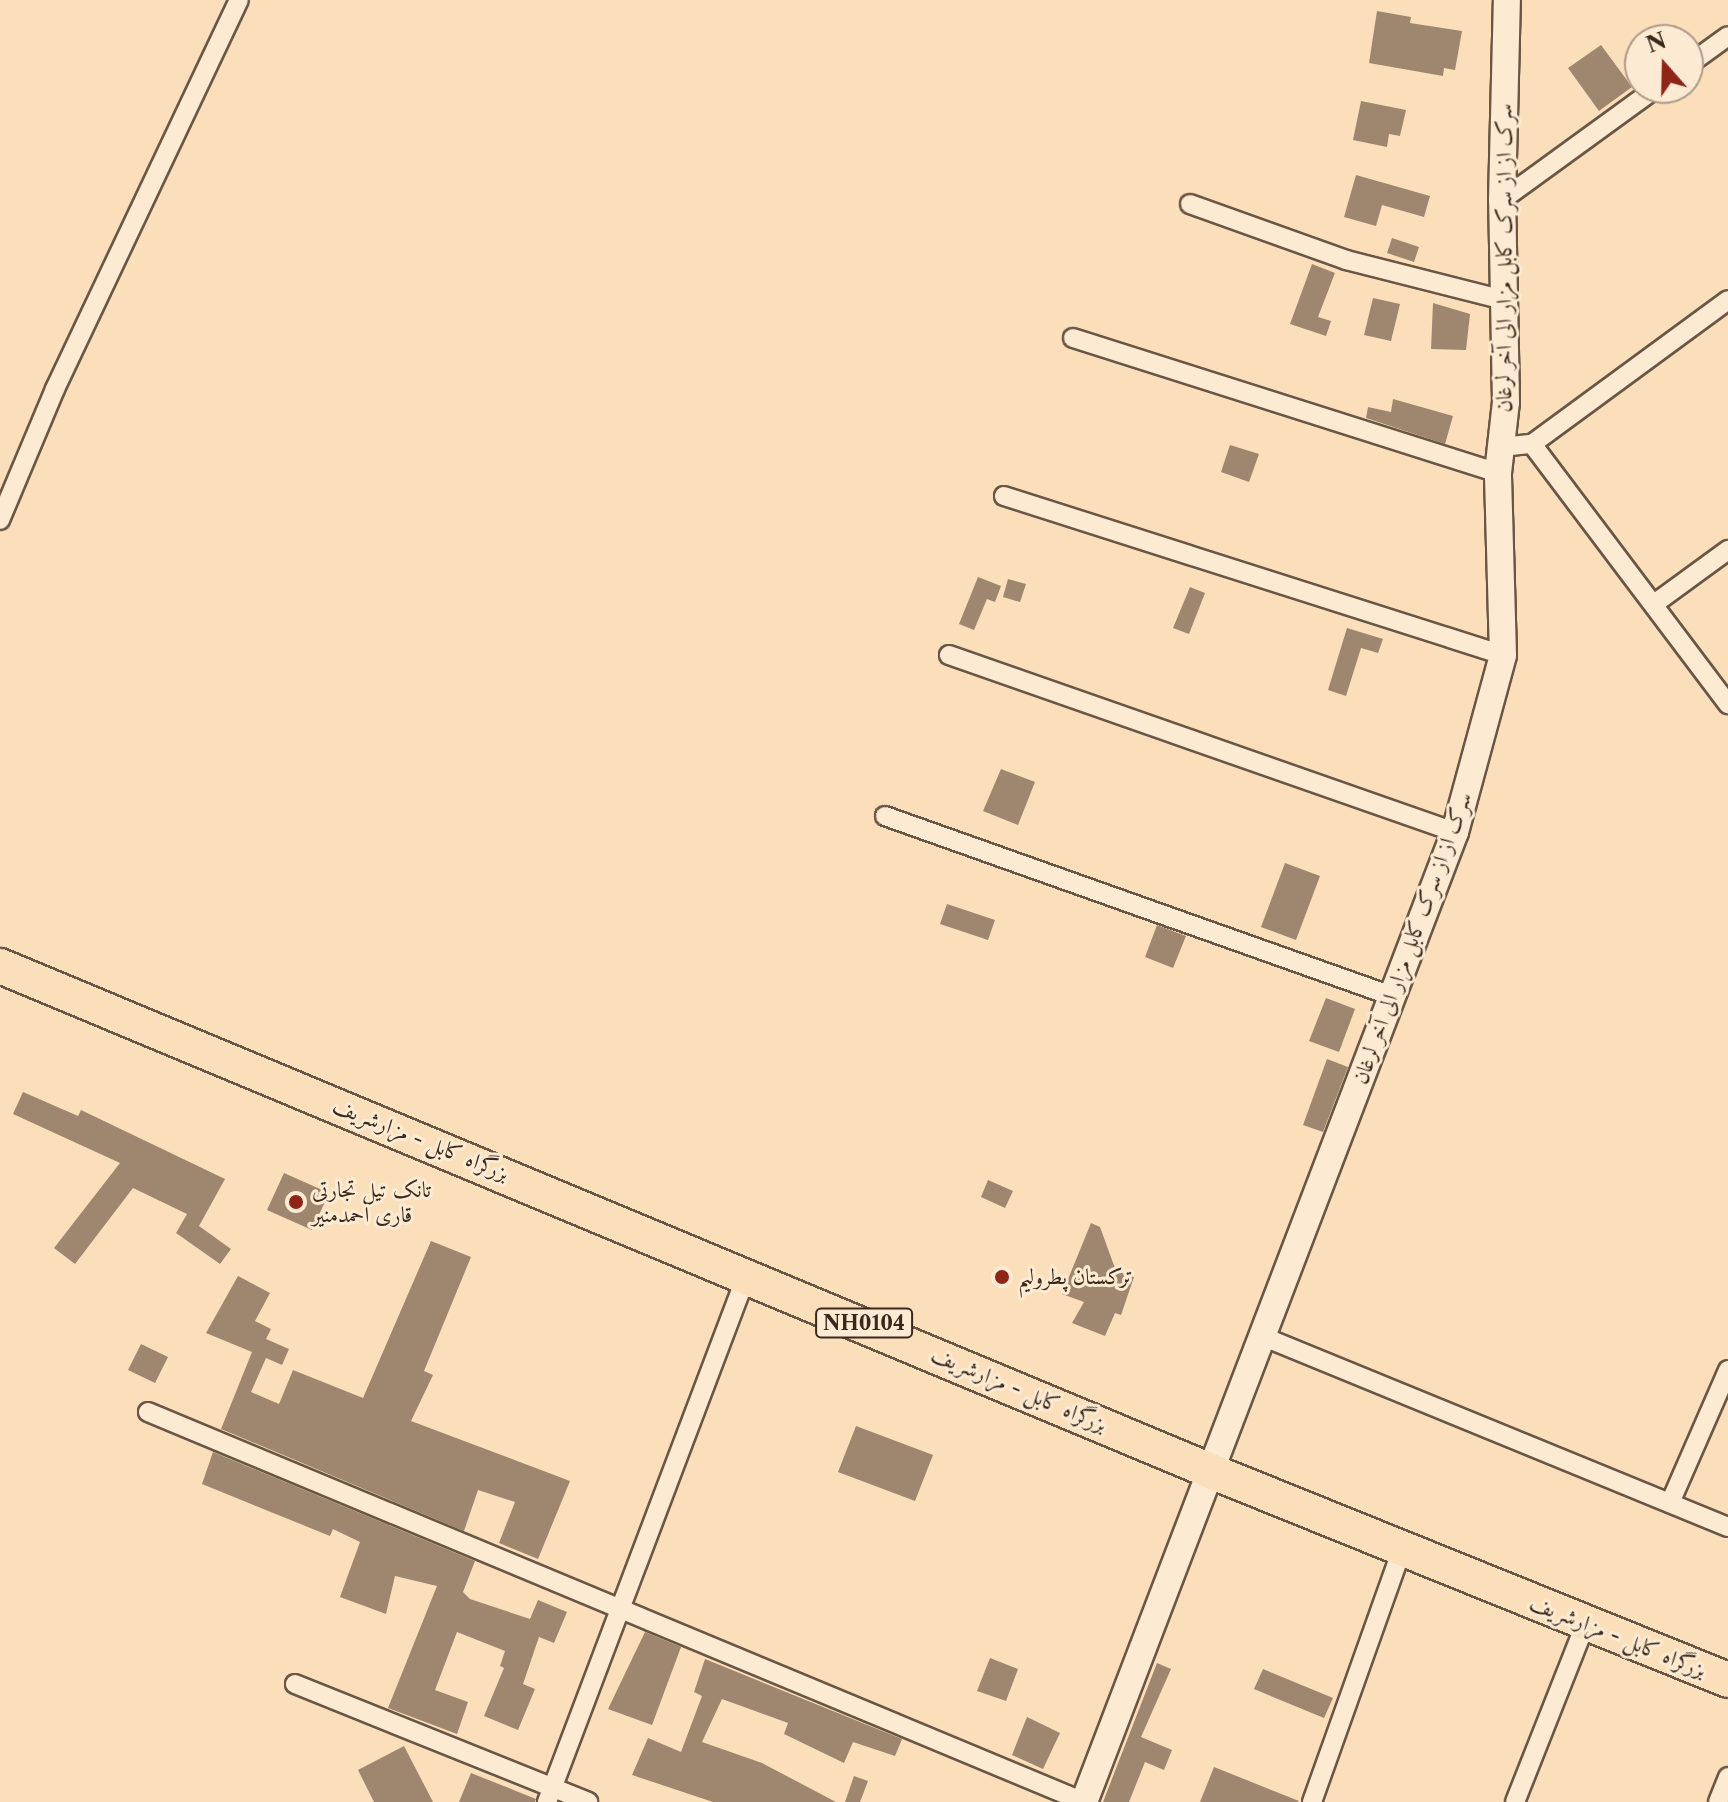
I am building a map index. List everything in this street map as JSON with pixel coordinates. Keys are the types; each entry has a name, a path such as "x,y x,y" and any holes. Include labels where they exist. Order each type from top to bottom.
{"highway":[{"name":"بزرگراه کابل - مزارشریف","path":"0,966 747,1274 1213,1472 1728,1680"}],"street":[{"path":"0,520 55,389 239,0"},
{"name":"سرک از از سرک کابل مزار الی آخر لرغان","path":"1084,1802 1213,1472 1455,832 1503,655 1499,460 1506,402 1502,200 1507,0"},
{"path":"1704,53 1728,36"},
{"path":"1502,200 1634,104"},
{"path":"1190,204 1346,260 1504,300"},
{"path":"1073,338 1499,460 1532,444 1728,300"},
{"path":"1532,444 1728,704"},
{"path":"1004,496 1503,655"},
{"path":"1654,604 1728,550"},
{"path":"949,655 1455,832"},
{"path":"885,816 1392,996"},
{"path":"550,1795 747,1274"},
{"path":"1264,1337 1728,1527"},
{"path":"1670,1503 1728,1370"},
{"path":"148,1412 1084,1802"},
{"path":"1312,1802 1402,1549"},
{"path":"1515,1802 1586,1623"},
{"path":"295,1684 550,1795 588,1802"},
{"path":"1718,1802 1728,1777"}],"building":[{"path":"1377,11 1411,17 1410,23 1462,31 1455,70 1444,68 1443,76 1369,63"},
{"path":"1601,45 1624,76 1624,93 1599,111 1568,68"},
{"path":"1361,101 1406,110 1400,136 1389,134 1387,147 1353,140"},
{"path":"1356,175 1430,196 1424,217 1382,205 1376,226 1344,217"},
{"path":"1392,238 1419,247 1414,262 1387,253"},
{"path":"1312,264 1335,273 1318,317 1331,321 1326,336 1290,324"},
{"path":"1373,298 1400,304 1391,341 1364,335"},
{"path":"1433,303 1470,314 1466,350 1431,349"},
{"path":"1393,399 1453,416 1445,444 1366,418 1368,407 1391,412"},
{"path":"1230,445 1259,454 1249,482 1221,472"},
{"path":"978,577 1001,586 995,602 987,599 974,630 959,624"},
{"path":"1008,579 1026,584 1020,602 1003,597"},
{"path":"1190,587 1205,593 1189,634 1173,628"},
{"path":"1347,628 1383,639 1378,653 1361,648 1346,696 1328,690"},
{"path":"1001,769 1035,782 1018,825 983,811"},
{"path":"1285,863 1320,876 1296,940 1261,927"},
{"path":"947,904 995,920 988,940 940,924"},
{"path":"1157,925 1186,936 1173,968 1145,957"},
{"path":"1326,998 1355,1009 1339,1052 1309,1041"},
{"path":"1327,1059 1348,1067 1323,1132 1303,1125"},
{"path":"23,1092 78,1116 81,1110 225,1179 199,1226 231,1249 220,1264 176,1233 187,1214 133,1188 75,1264 54,1248 120,1163 13,1114"},
{"path":"284,1173 329,1193 312,1230 267,1210"},
{"path":"988,1180 1013,1191 1005,1208 981,1197"},
{"path":"1091,1223 1100,1227 1116,1271 1134,1277 1121,1315 1115,1313 1105,1336 1072,1323 1084,1302 1062,1294"},
{"path":"431,1241 471,1257 424,1371 433,1375 411,1421 570,1481 538,1559 499,1543 515,1502 478,1490 464,1531 221,1429 252,1352 206,1333 238,1276 270,1293 255,1321 271,1329 266,1339 289,1349 282,1365 266,1358 251,1392 279,1404 293,1370 363,1398"},
{"path":"141,1344 168,1357 155,1383 128,1370"},
{"path":"856,1426 933,1455 915,1501 838,1472"},
{"path":"213,1452 475,1561 463,1592 470,1599 530,1619 538,1600 567,1612 554,1643 539,1637 523,1684 535,1689 518,1730 484,1716 504,1668 500,1666 505,1651 457,1632 435,1690 468,1702 457,1734 388,1708 437,1586 395,1576 386,1614 340,1597 360,1542 333,1529 330,1536 202,1484"},
{"path":"645,1632 681,1647 652,1725 608,1709"},
{"path":"990,1658 1018,1669 1006,1701 977,1691"},
{"path":"705,1659 902,1739 895,1756 853,1742 844,1763 784,1734 788,1723 722,1699 702,1742 762,1763 836,1802 713,1802 632,1775 648,1738 681,1752 702,1696 694,1692"},
{"path":"1157,1663 1171,1669 1141,1737 1172,1750 1164,1770 1145,1762 1129,1802 1103,1802"},
{"path":"1263,1669 1333,1698 1324,1718 1254,1689"},
{"path":"1027,1717 1060,1733 1043,1769 1012,1755"},
{"path":"404,1746 433,1802 374,1802 358,1770"},
{"path":"1214,1767 1299,1801 1200,1802"},
{"path":"471,1773 536,1799 535,1802 459,1802"},
{"path":"854,1776 868,1781 860,1802 845,1802"}],"place":[{"name":"تانک تیل تجارتی قاری احمدمنیر","path":"296,1202"},
{"name":"ترکستان پطرولیم","path":"1002,1277"}]}
